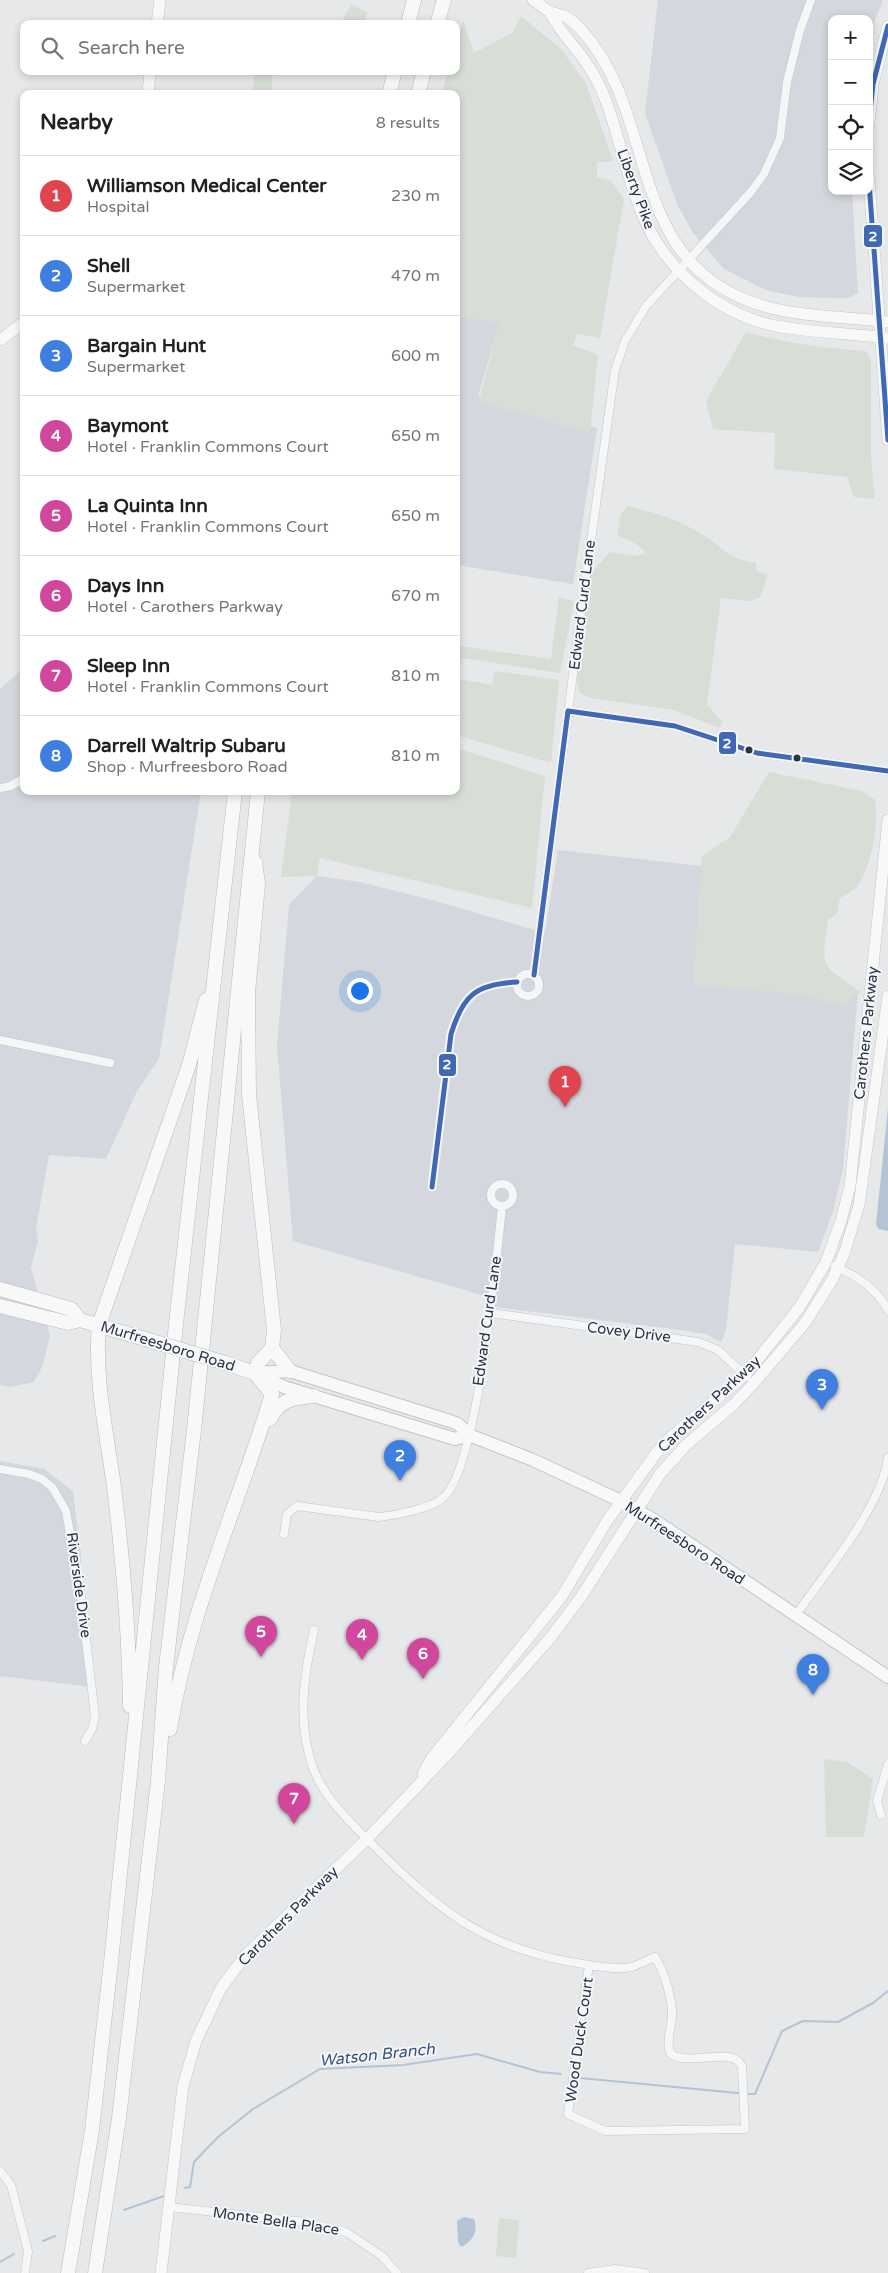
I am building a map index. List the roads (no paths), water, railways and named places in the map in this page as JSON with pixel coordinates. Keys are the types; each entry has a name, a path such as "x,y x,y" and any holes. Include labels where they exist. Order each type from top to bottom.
{"highway":[{"path":"409,20 414,0"},
{"path":"438,20 444,1"},
{"path":"390,90 394,75"},
{"path":"419,90 423,75"},
{"path":"68,2273 93,2121 176,1324 235,795"},
{"path":"95,2273 119,2118 158,1781 166,1667 199,1380 258,795"},
{"path":"158,1781 176,1694 200,1602 261,1432 272,1394 255,1373 258,1363 272,1348 274,1330 249,1095 248,993 258,884 252,841"},
{"path":"131,1769 129,1647 114,1490 96,1353 99,1325 189,1065 206,999 212,946 226,871"},
{"name":"Murfreesboro Road","path":"0,1289 71,1309 80,1320"},
{"name":"Murfreesboro Road","path":"0,1306 68,1323 80,1320 255,1373"},
{"path":"272,1348 290,1371"},
{"path":"261,1432 282,1402 292,1398 314,1396"}],"main road":[{"path":"158,20 160,0"},
{"name":"Liberty Pike","path":"535,1 550,12 567,17 582,32 604,61 616,84 654,203 664,225 690,260 714,282 730,292 771,308 883,321"},
{"name":"Liberty Pike","path":"550,12 557,28 588,64 599,84 644,219 665,255 678,271 722,305 755,320 794,328 884,337"},
{"path":"871,105 873,84 888,26"},
{"path":"148,90 150,75"},
{"path":"626,163 640,158"},
{"path":"871,195 883,321 888,440"},
{"path":"0,340 20,325"},
{"name":"Carothers Parkway","path":"416,1787 431,1759 562,1596 621,1501 671,1437 745,1375 799,1308 826,1262 841,1221 850,1186 888,820"},
{"name":"Carothers Parkway","path":"161,2273 183,2086 196,2041 221,1988 245,1956 367,1839 416,1787 567,1618 636,1510 673,1458 733,1405 754,1383 805,1323 838,1268 859,1205 888,996"},
{"name":"Murfreesboro Road","path":"255,1373 290,1371 442,1418 458,1424 469,1435 532,1460 621,1501 888,1677"},
{"name":"Murfreesboro Road","path":"255,1373 284,1387 455,1439 469,1435"},
{"path":"511,1659 523,1669"}],"street":[{"name":"Edward Curd Lane","path":"534,975 615,370 632,328 646,306 750,193 764,174 780,138 788,82 800,30 811,0"},
{"path":"568,711 675,726 757,753 888,771"},
{"path":"0,788 11,786 20,780"},
{"path":"0,1040 110,1063"},
{"name":"Edward Curd Lane","path":"284,1534 287,1514 296,1506 379,1517 414,1510 443,1498 456,1478 469,1435 490,1313 502,1207"},
{"path":"826,1262 867,1283 880,1295 888,1310"},
{"name":"Covey Drive","path":"490,1313 698,1342 718,1350 754,1383"},
{"path":"796,1615 870,1507 880,1486 888,1458"},
{"name":"Riverside Drive","path":"0,1469 29,1474 42,1479 52,1487 66,1511 80,1588 95,1716 92,1729 85,1741"},
{"path":"314,1630 304,1682 303,1714 311,1764 318,1779 334,1803 367,1839 427,1896 465,1924 498,1942 542,1957 589,1965"},
{"path":"881,1815 878,1801 888,1764"},
{"name":"Wood Duck Court","path":"655,1957 663,1970 672,2015 668,2044 670,2053 682,2058 730,2057 739,2060 742,2066 745,2129 605,2131 568,2114 589,1965 629,1968 655,1957"},
{"path":"0,2171 11,2185 28,2251 25,2273"},
{"name":"Monte Bella Place","path":"169,2207 305,2222 346,2232 382,2256 397,2273"},
{"path":"588,2273 615,2269 644,2273"}],"water":[{"path":"888,1108 888,1231 878,1229 876,1224"},
{"path":"464,2217 474,2219 476,2228 474,2236 461,2247 458,2242 457,2221"}],"waterway":[{"name":"Watson Branch","path":"749,2094 755,2094 782,2031 803,2021 838,2022 873,2003 888,1991"},
{"name":"Watson Branch","path":"185,2188 190,2187 194,2162 218,2137 253,2109 320,2069 403,2065 477,2054 540,2072 561,2074"},
{"name":"Watson Branch","path":"580,2078 738,2093"},
{"name":"Watson Branch","path":"124,2210 164,2196"},
{"name":"Watson Branch","path":"43,2241 55,2236"},
{"name":"Watson Branch","path":"0,2262 14,2254"}],"place":[{"name":"Williamson Medical Center","path":"565,1107"},
{"name":"Bargain Hunt","path":"822,1410"},
{"name":"Shell","path":"400,1481"},
{"name":"La Quinta Inn","path":"261,1657"},
{"name":"Baymont","path":"362,1660"},
{"name":"Days Inn","path":"423,1679"},
{"name":"Darrell Waltrip Subaru","path":"813,1695"},
{"name":"Sleep Inn","path":"294,1824"}]}
